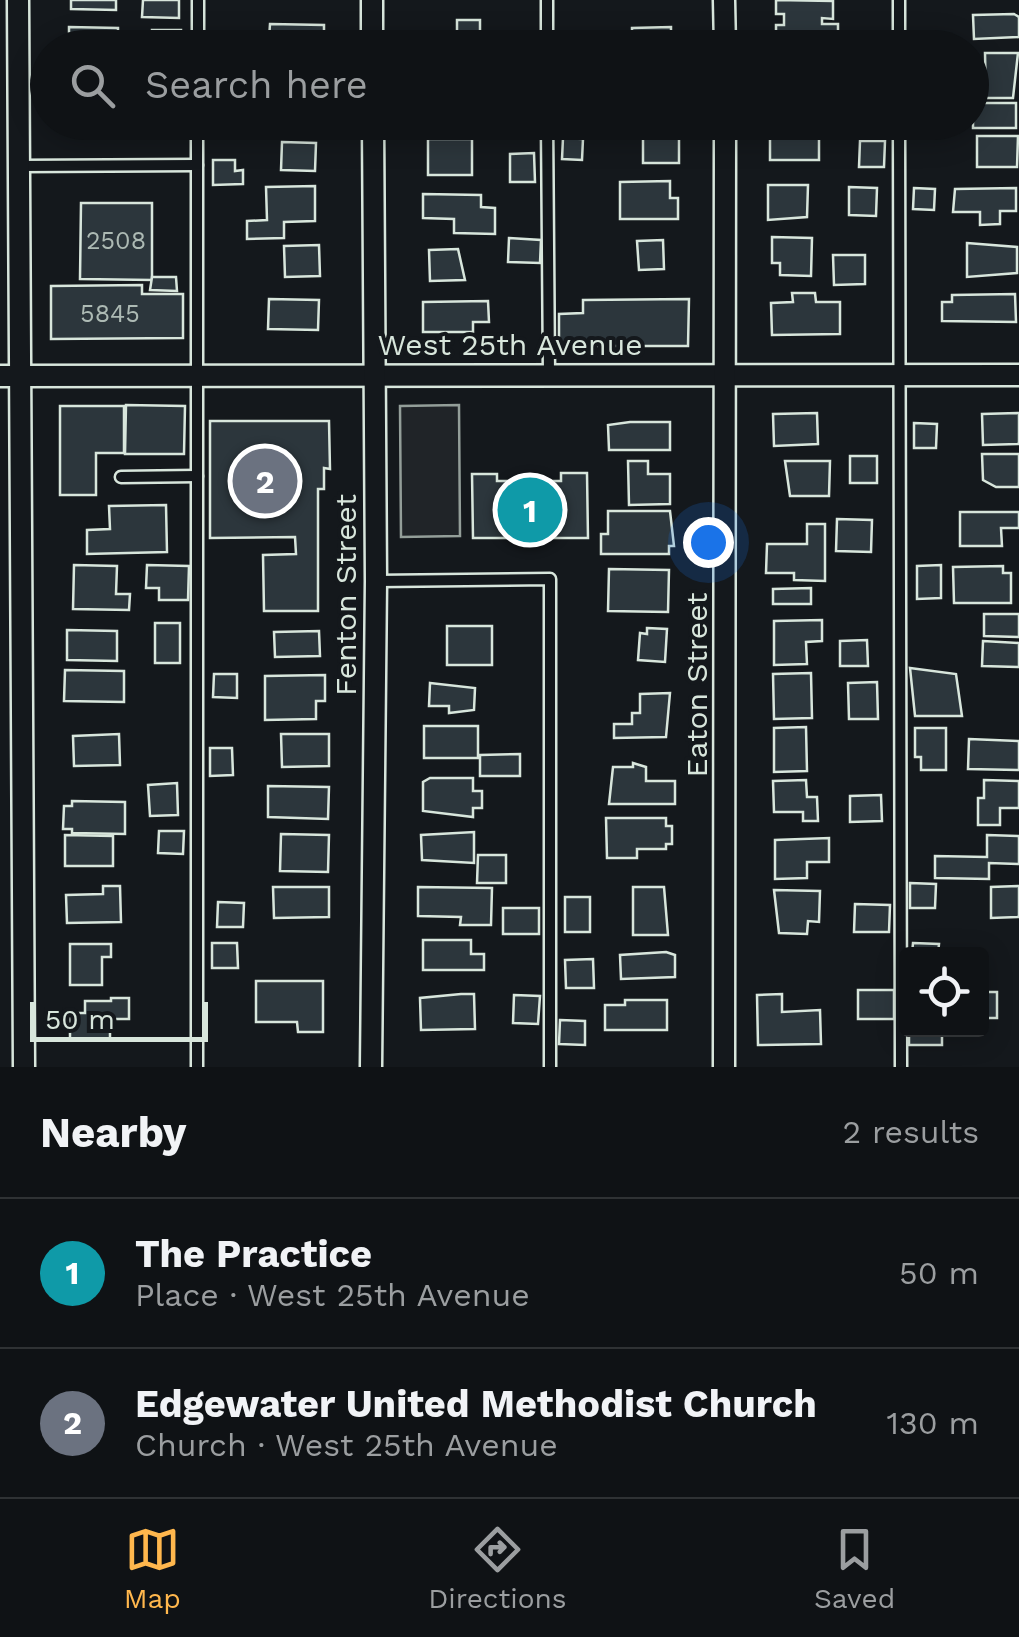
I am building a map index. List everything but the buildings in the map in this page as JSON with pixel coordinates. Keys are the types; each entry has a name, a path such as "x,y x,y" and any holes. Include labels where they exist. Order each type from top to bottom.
{"street":[{"path":"18,0 19,166 10,377 24,1067"},
{"path":"372,0 372,30"},
{"path":"724,0 724,30"},
{"name":"Fenton Street","path":"372,1067 376,581 373,140"},
{"name":"Eaton Street","path":"724,1067 725,140"},
{"name":"West 25th Avenue","path":"10,377 1019,375"}],"lane":[{"path":"198,0 198,30"},
{"path":"547,0 547,30"},
{"path":"899,0 899,30"},
{"path":"197,1067 198,140"},
{"path":"547,140 548,374"},
{"path":"899,140 902,1067"},
{"path":"19,166 197,165"},
{"path":"121,477 197,476"},
{"path":"376,581 550,579 550,1067"}],"shaded area":[{"path":"459,405 460,536 401,537 400,406"}],"place":[{"name":"Edgewater United Methodist Church","path":"265,481"},
{"name":"The Practice","path":"530,510"}]}
